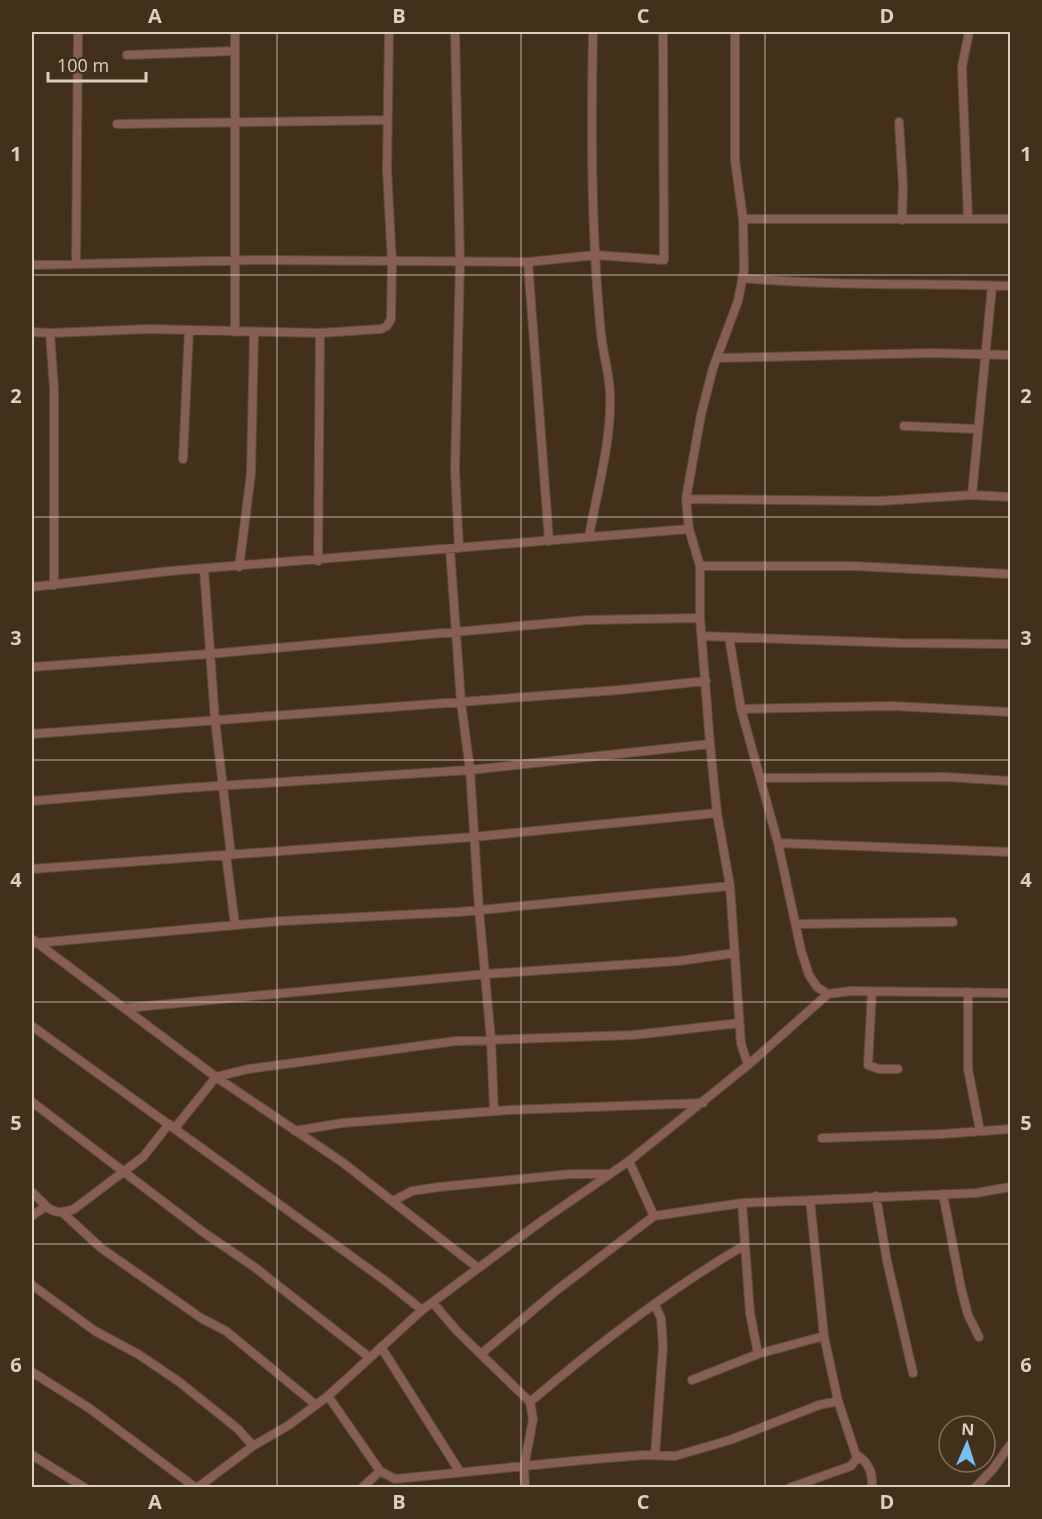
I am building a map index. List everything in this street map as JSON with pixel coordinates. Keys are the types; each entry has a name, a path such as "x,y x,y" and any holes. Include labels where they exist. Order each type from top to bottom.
{"street":[{"path":"76,264 78,32"},
{"path":"235,32 237,261 235,332"},
{"path":"32,332 149,328 254,333 320,333 381,329 387,326 391,319 392,262 388,120 389,32"},
{"path":"455,32 460,262 455,470 457,631 461,702 470,770 473,837 486,974 494,1111"},
{"path":"589,537 607,445 610,392 601,334 596,255 591,142 593,32"},
{"path":"32,265 237,261 528,262 596,255 665,259 663,32"},
{"path":"735,32 735,160 745,248 742,278 738,301 717,357 692,459 686,499 689,529 700,566 700,618 710,744 717,813 730,886 741,1044 748,1065"},
{"path":"968,218 962,67 969,32"},
{"path":"127,55 234,51"},
{"path":"117,124 388,120"},
{"path":"899,122 903,186 902,220"},
{"path":"743,219 1011,219"},
{"path":"528,262 549,540"},
{"path":"742,278 801,283 869,282 1011,286"},
{"path":"972,495 992,286"},
{"path":"183,459 189,330"},
{"path":"50,333 54,389 54,585"},
{"path":"239,567 251,474 254,333"},
{"path":"318,561 320,333"},
{"path":"717,357 1011,355"},
{"path":"904,426 977,429"},
{"path":"686,499 880,501 972,495 1011,497"},
{"path":"32,587 204,569 689,529"},
{"path":"700,566 854,566 1011,574"},
{"path":"204,569 209,654 235,925"},
{"path":"32,667 209,654 586,620 700,618"},
{"path":"702,636 899,644 1011,644"},
{"path":"729,638 741,709 762,778 809,975 817,987 828,994 872,991 1011,993"},
{"path":"32,734 706,681"},
{"path":"741,709 892,706 1011,712"},
{"path":"32,801 470,770 710,744"},
{"path":"762,778 946,777 1011,781"},
{"path":"32,869 473,837 717,813"},
{"path":"778,843 1011,852"},
{"path":"34,941 235,925 479,910 730,886"},
{"path":"796,924 953,922"},
{"path":"34,941 216,1077 393,1202 478,1268"},
{"path":"126,1008 486,974 679,961 735,953"},
{"path":"872,991 868,1065 879,1069 898,1069"},
{"path":"968,992 968,1069 980,1131"},
{"path":"32,1372 89,1408 197,1488 253,1446 290,1425 328,1396 422,1310 629,1161 703,1103 828,994"},
{"path":"63,1213 74,1209 142,1157 216,1077 368,1051 491,1040 634,1035 739,1023"},
{"path":"32,1026 422,1310"},
{"path":"32,1102 125,1170 369,1357"},
{"path":"295,1131 342,1123 494,1111 703,1103"},
{"path":"822,1137 1011,1129"},
{"path":"629,1161 654,1215"},
{"path":"393,1202 399,1195 439,1187 571,1174 610,1174"},
{"path":"482,1354 557,1290 654,1215 742,1203 976,1193 1011,1187"},
{"path":"32,1192 46,1206 63,1213 101,1248 201,1317 226,1331 316,1405"},
{"path":"943,1194 961,1288 968,1315 979,1337"},
{"path":"876,1196 887,1261 913,1374"},
{"path":"810,1200 824,1336 838,1401 857,1455 867,1461 872,1475 872,1488"},
{"path":"742,1203 750,1313 758,1354"},
{"path":"32,1216 46,1206"},
{"path":"530,1402 569,1369 655,1305 745,1245"},
{"path":"32,1285 95,1331 138,1354 178,1381 238,1429 253,1446"},
{"path":"433,1303 530,1402 533,1419 524,1467 525,1488"},
{"path":"655,1305 663,1327 655,1455"},
{"path":"692,1380 758,1354 824,1336"},
{"path":"381,1347 460,1472"},
{"path":"328,1396 380,1471 395,1479 683,1454 730,1440 819,1405 838,1401"},
{"path":"975,1488 1011,1445"},
{"path":"32,1455 85,1488"},
{"path":"789,1488 851,1466 857,1455"},
{"path":"362,1488 380,1471"}]}
